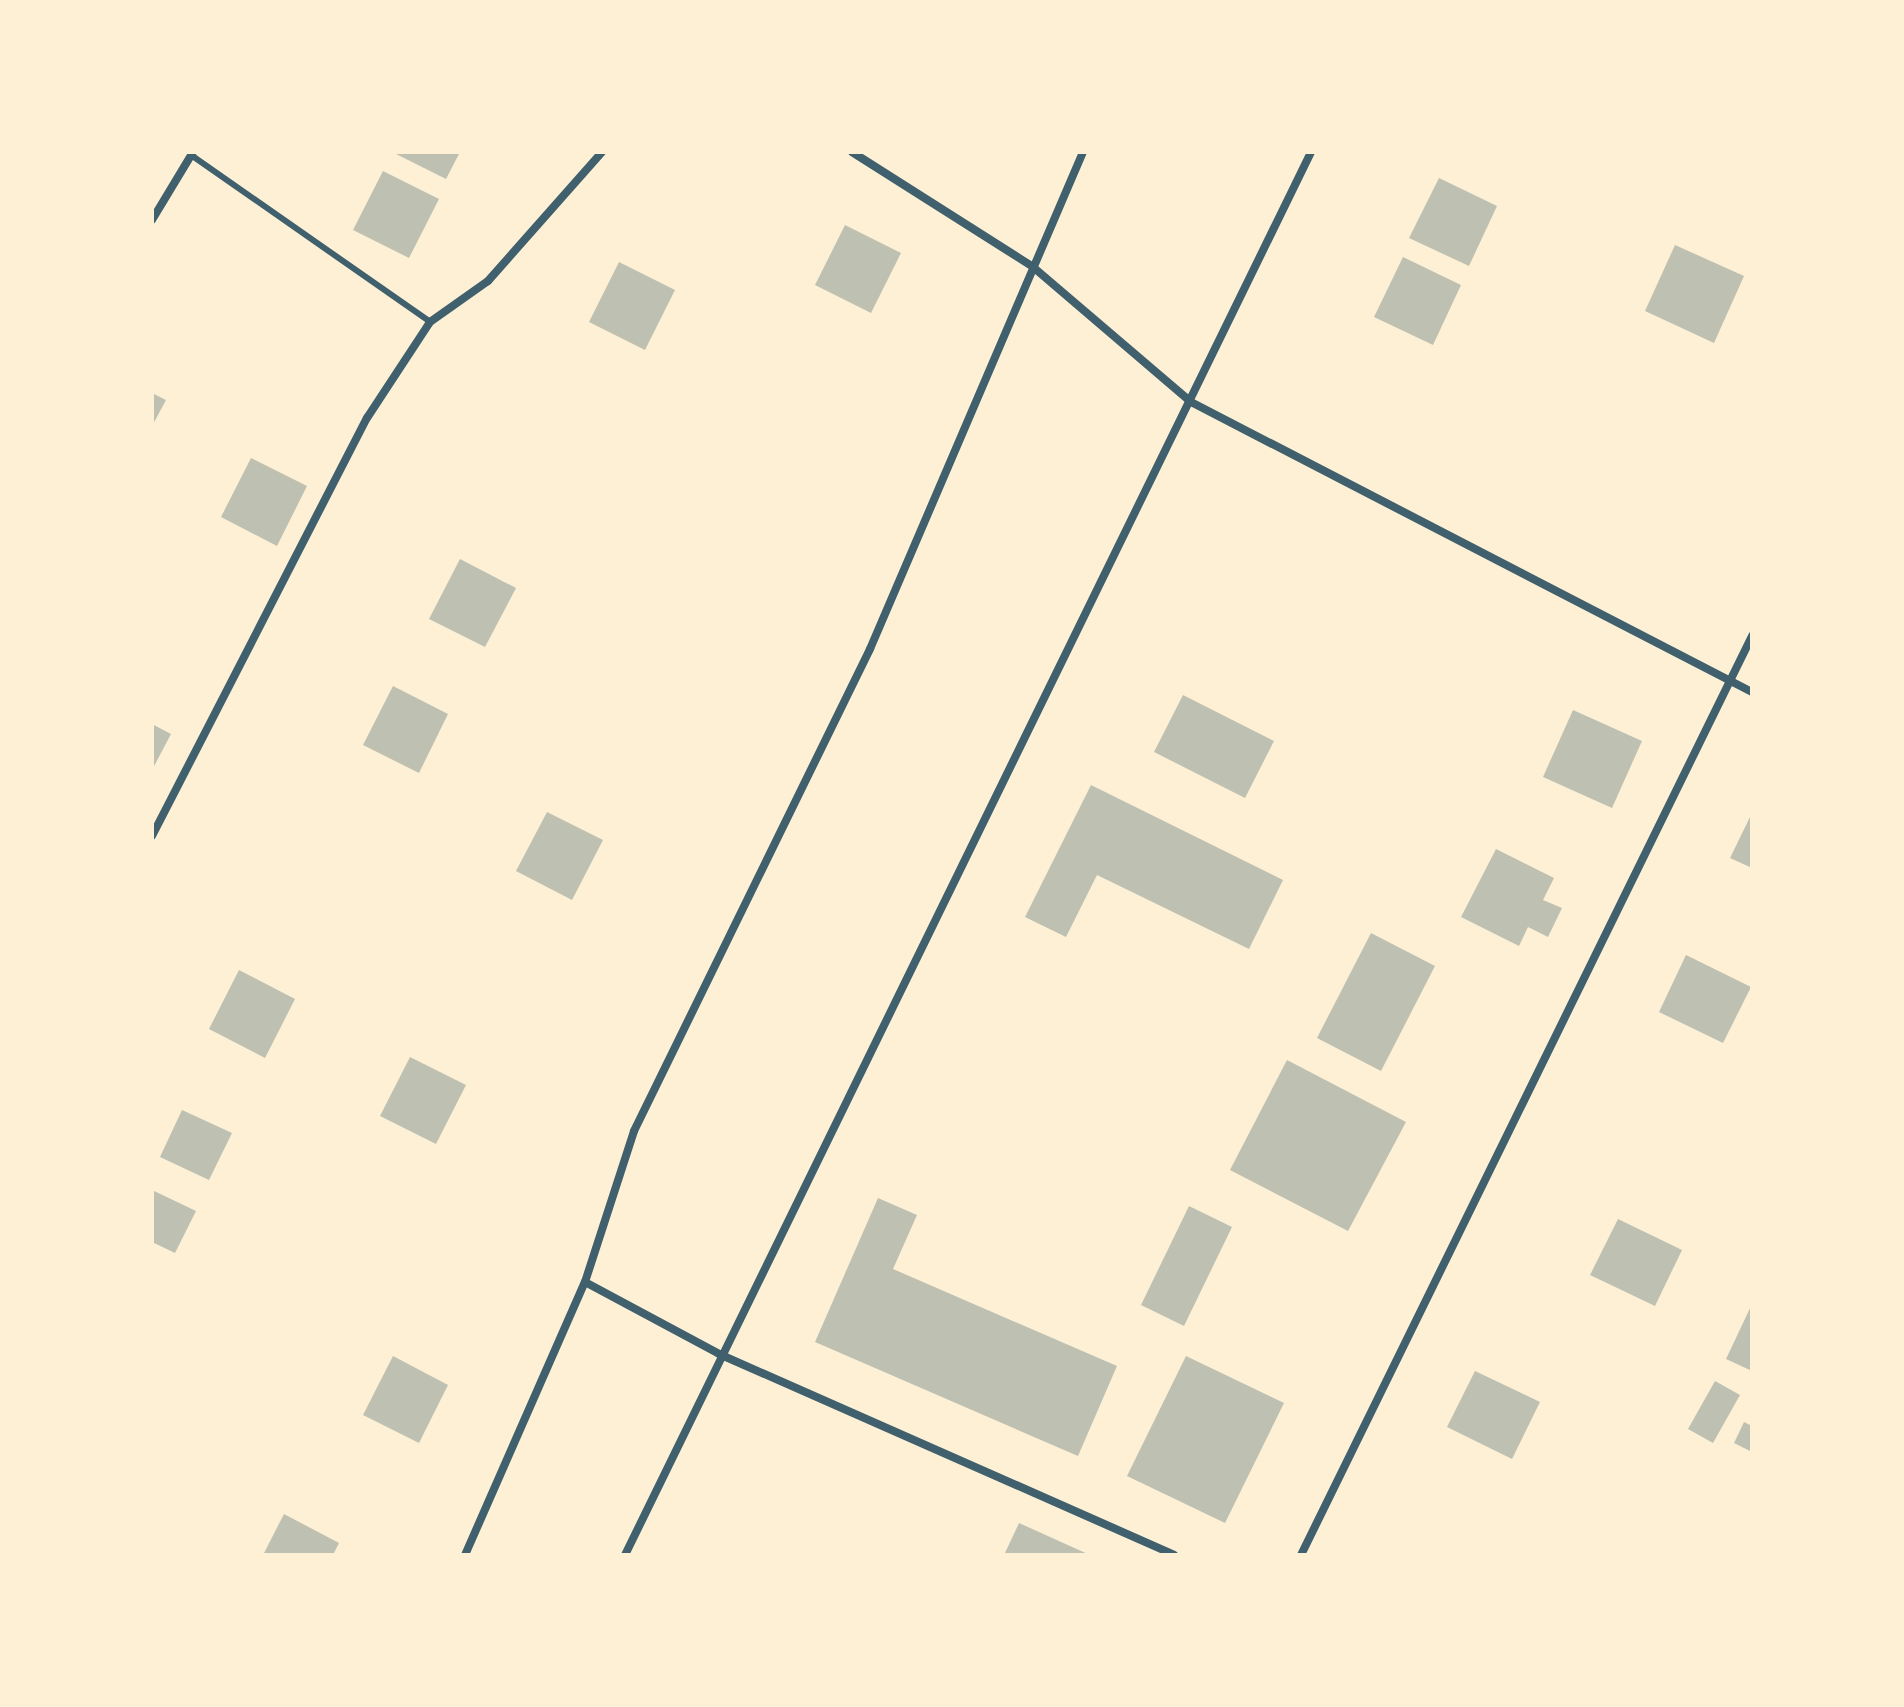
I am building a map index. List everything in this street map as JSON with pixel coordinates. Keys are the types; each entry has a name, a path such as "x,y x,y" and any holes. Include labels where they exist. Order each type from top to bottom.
{"street":[{"path":"152,836 367,418 430,322 488,281 602,152"},
{"path":"852,152 1033,267 1191,402 1752,692"},
{"path":"465,1555 585,1282 634,1131 870,649 1083,152"},
{"path":"625,1555 719,1354 1191,402 1311,152"},
{"path":"152,220 192,153"},
{"path":"1301,1555 1752,636"},
{"path":"585,1282 719,1354 1174,1555"}],"lane":[{"path":"192,153 430,322"}],"building":[{"path":"392,152 460,152 446,179"},
{"path":"383,171 439,199 409,258 353,230"},
{"path":"1439,178 1497,206 1469,266 1409,238"},
{"path":"845,225 901,253 871,313 815,285"},
{"path":"1675,245 1744,276 1714,343 1645,311"},
{"path":"1403,257 1461,285 1433,345 1374,317"},
{"path":"619,262 675,290 645,350 589,322"},
{"path":"152,393 166,400 152,426"},
{"path":"251,458 307,486 277,546 221,517"},
{"path":"460,559 516,588 485,647 429,619"},
{"path":"393,686 448,714 419,773 363,745"},
{"path":"1183,695 1274,741 1245,798 1154,752"},
{"path":"1573,710 1642,741 1612,808 1543,777"},
{"path":"152,724 171,734 152,770"},
{"path":"1091,785 1283,880 1249,949 1097,875 1066,937 1025,917"},
{"path":"547,812 603,840 572,900 516,871"},
{"path":"1752,813 1752,868 1730,858"},
{"path":"1496,849 1554,878 1543,900 1562,908 1548,937 1528,927 1519,946 1461,917"},
{"path":"1371,933 1435,966 1381,1071 1317,1038"},
{"path":"1686,955 1751,987 1723,1043 1659,1012"},
{"path":"239,970 295,999 265,1058 209,1029"},
{"path":"410,1057 466,1085 436,1144 380,1116"},
{"path":"1287,1060 1406,1122 1348,1231 1230,1170"},
{"path":"182,1110 232,1133 209,1180 160,1157"},
{"path":"152,1190 196,1211 175,1253 152,1242"},
{"path":"878,1198 917,1215 893,1269 1117,1366 1078,1456 815,1342"},
{"path":"1189,1206 1232,1227 1184,1326 1141,1305"},
{"path":"1618,1219 1682,1250 1655,1306 1590,1275"},
{"path":"1752,1304 1752,1371 1726,1359"},
{"path":"393,1356 448,1385 419,1443 363,1415"},
{"path":"1186,1356 1284,1403 1225,1523 1127,1476"},
{"path":"1475,1371 1540,1402 1512,1459 1447,1427"},
{"path":"1715,1381 1740,1395 1713,1443 1688,1429"},
{"path":"1744,1422 1752,1426 1752,1452 1734,1443"},
{"path":"284,1514 339,1543 333,1555 263,1555"},
{"path":"1019,1523 1090,1555 1004,1555"}]}
